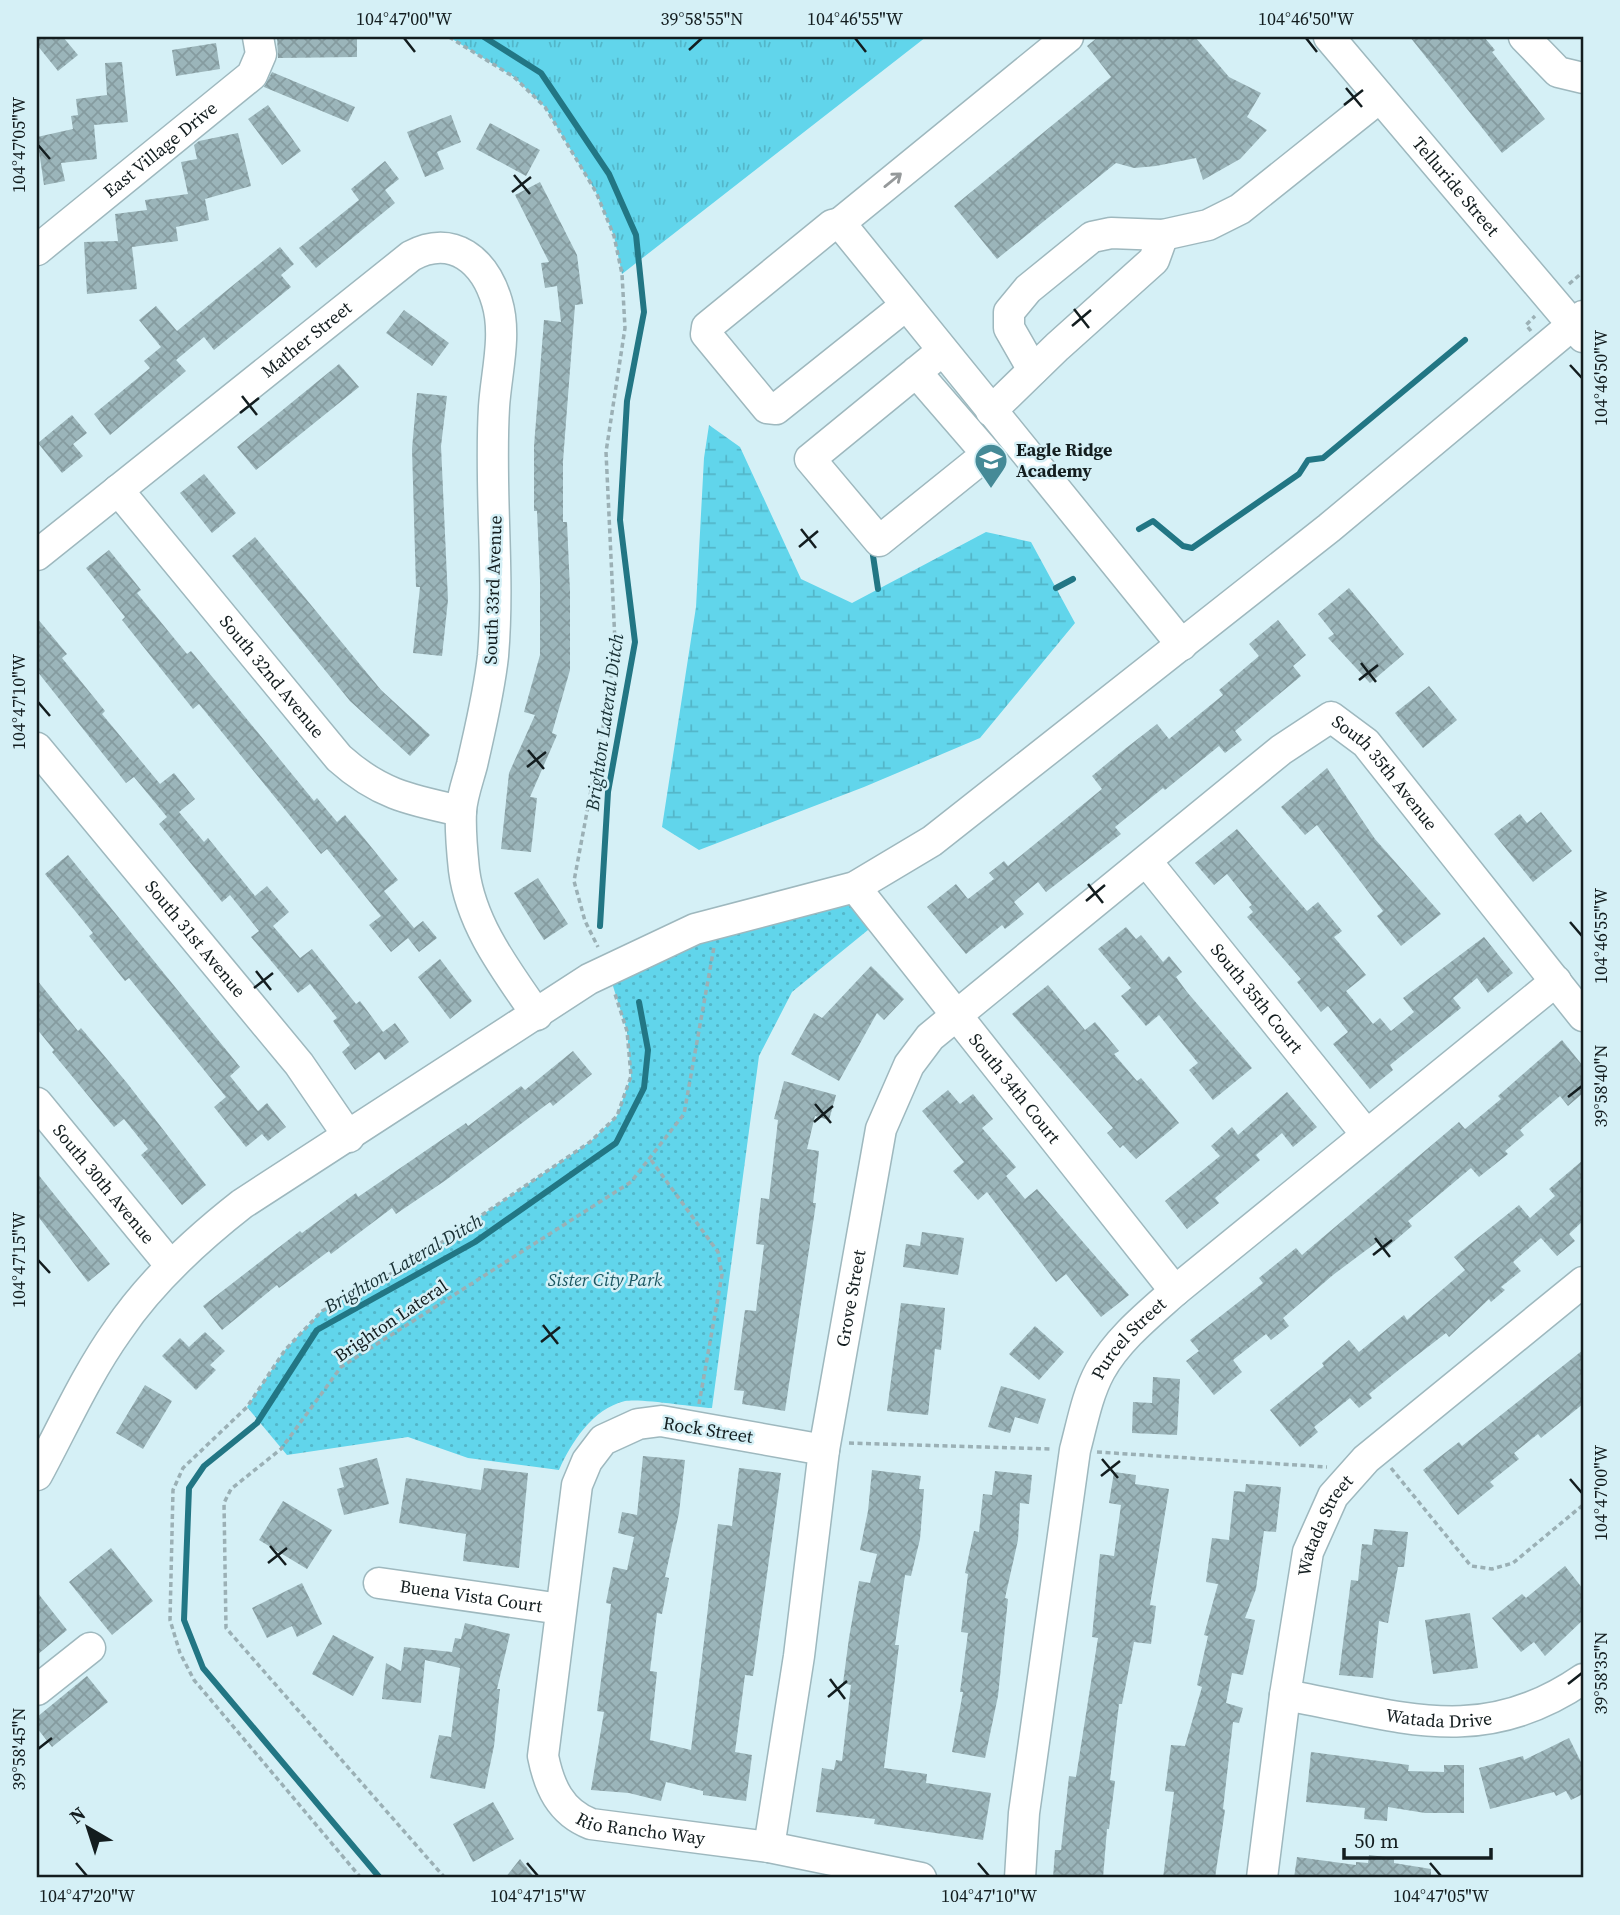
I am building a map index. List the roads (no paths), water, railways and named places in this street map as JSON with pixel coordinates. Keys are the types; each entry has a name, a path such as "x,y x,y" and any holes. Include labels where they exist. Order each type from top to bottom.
{"street":[{"name":"East Village Drive","path":"37,250 252,75 261,54 258,37"},
{"path":"905,306 776,409 767,408 706,334 706,327 832,225 840,223 1068,37"},
{"name":"Telluride Street","path":"1329,37 1379,98 1580,326"},
{"path":"1524,37 1558,72 1583,78"},
{"path":"1033,370 1009,328 1009,312 1028,289 1092,237 1111,233 1163,235 1208,225 1240,209 1379,98"},
{"path":"840,223 1182,645"},
{"path":"991,411 1154,260 1163,235"},
{"name":"Mather Street","path":"37,555 391,270 425,248 452,248"},
{"name":"South 33rd Avenue","path":"452,248 471,259 488,281 498,304 500,335 494,408 496,592 493,656 461,811 464,871 476,913 492,947 537,1015"},
{"path":"37,1475 47,1432 118,1329 171,1266 205,1233 242,1204 608,970 695,929 855,887 932,841 1182,645 1580,326"},
{"path":"916,372 987,454 879,541 810,459 916,372 942,351"},
{"name":"South 32nd Avenue","path":"118,490 339,758 362,779 387,793 461,811"},
{"name":"South 35th Avenue","path":"1147,862 1281,750 1331,717 1366,743 1583,1016"},
{"name":"South 31st Avenue","path":"37,748 299,1064 348,1136"},
{"name":"Grove Street","path":"769,1847 799,1656 824,1450 881,1129 909,1065 930,1037 1147,862"},
{"name":"South 35th Court","path":"1147,862 1366,1134"},
{"name":"South 34th Court","path":"855,887 1175,1291"},
{"name":"Purcel Street","path":"1020,1878 1024,1813 1074,1450 1100,1371 1124,1339 1175,1291 1556,981"},
{"name":"South 30th Avenue","path":"37,1103 171,1266"},
{"name":"Watada Street","path":"1262,1878 1285,1695 1308,1552 1333,1496 1366,1459 1583,1282"},
{"name":"Rock Street","path":"561,1609 578,1485 587,1461 603,1440 638,1424 661,1421 824,1450"},
{"name":"Buena Vista Court","path":"379,1583 561,1609"},
{"name":"Rio Rancho Way","path":"561,1609 543,1756 550,1785 566,1808 579,1819 591,1824 769,1847 921,1878"},
{"path":"37,1690 90,1648"},
{"name":"Watada Drive","path":"1285,1695 1459,1724 1518,1714 1538,1706 1583,1679"}],"waterway":[{"name":"Brighton Lateral Ditch","path":"484,37 541,73 609,174 636,235 644,312 627,401 620,520 635,642 608,792 600,926"},
{"path":"1139,529 1153,521 1183,546 1192,548 1299,474 1308,460 1323,458 1465,340"},
{"path":"872,549 878,589"},
{"path":"1056,588 1073,579"},
{"name":"Brighton Lateral Ditch","path":"380,1878 203,1668 184,1620 189,1488 204,1466 257,1423 317,1330 475,1242 616,1143 644,1088 648,1050 639,1002"}],"place":[{"name":"Eagle Ridge Academy","path":"991,490"}],"park label":[{"name":"Sister City Park","path":"605,1280"}]}
